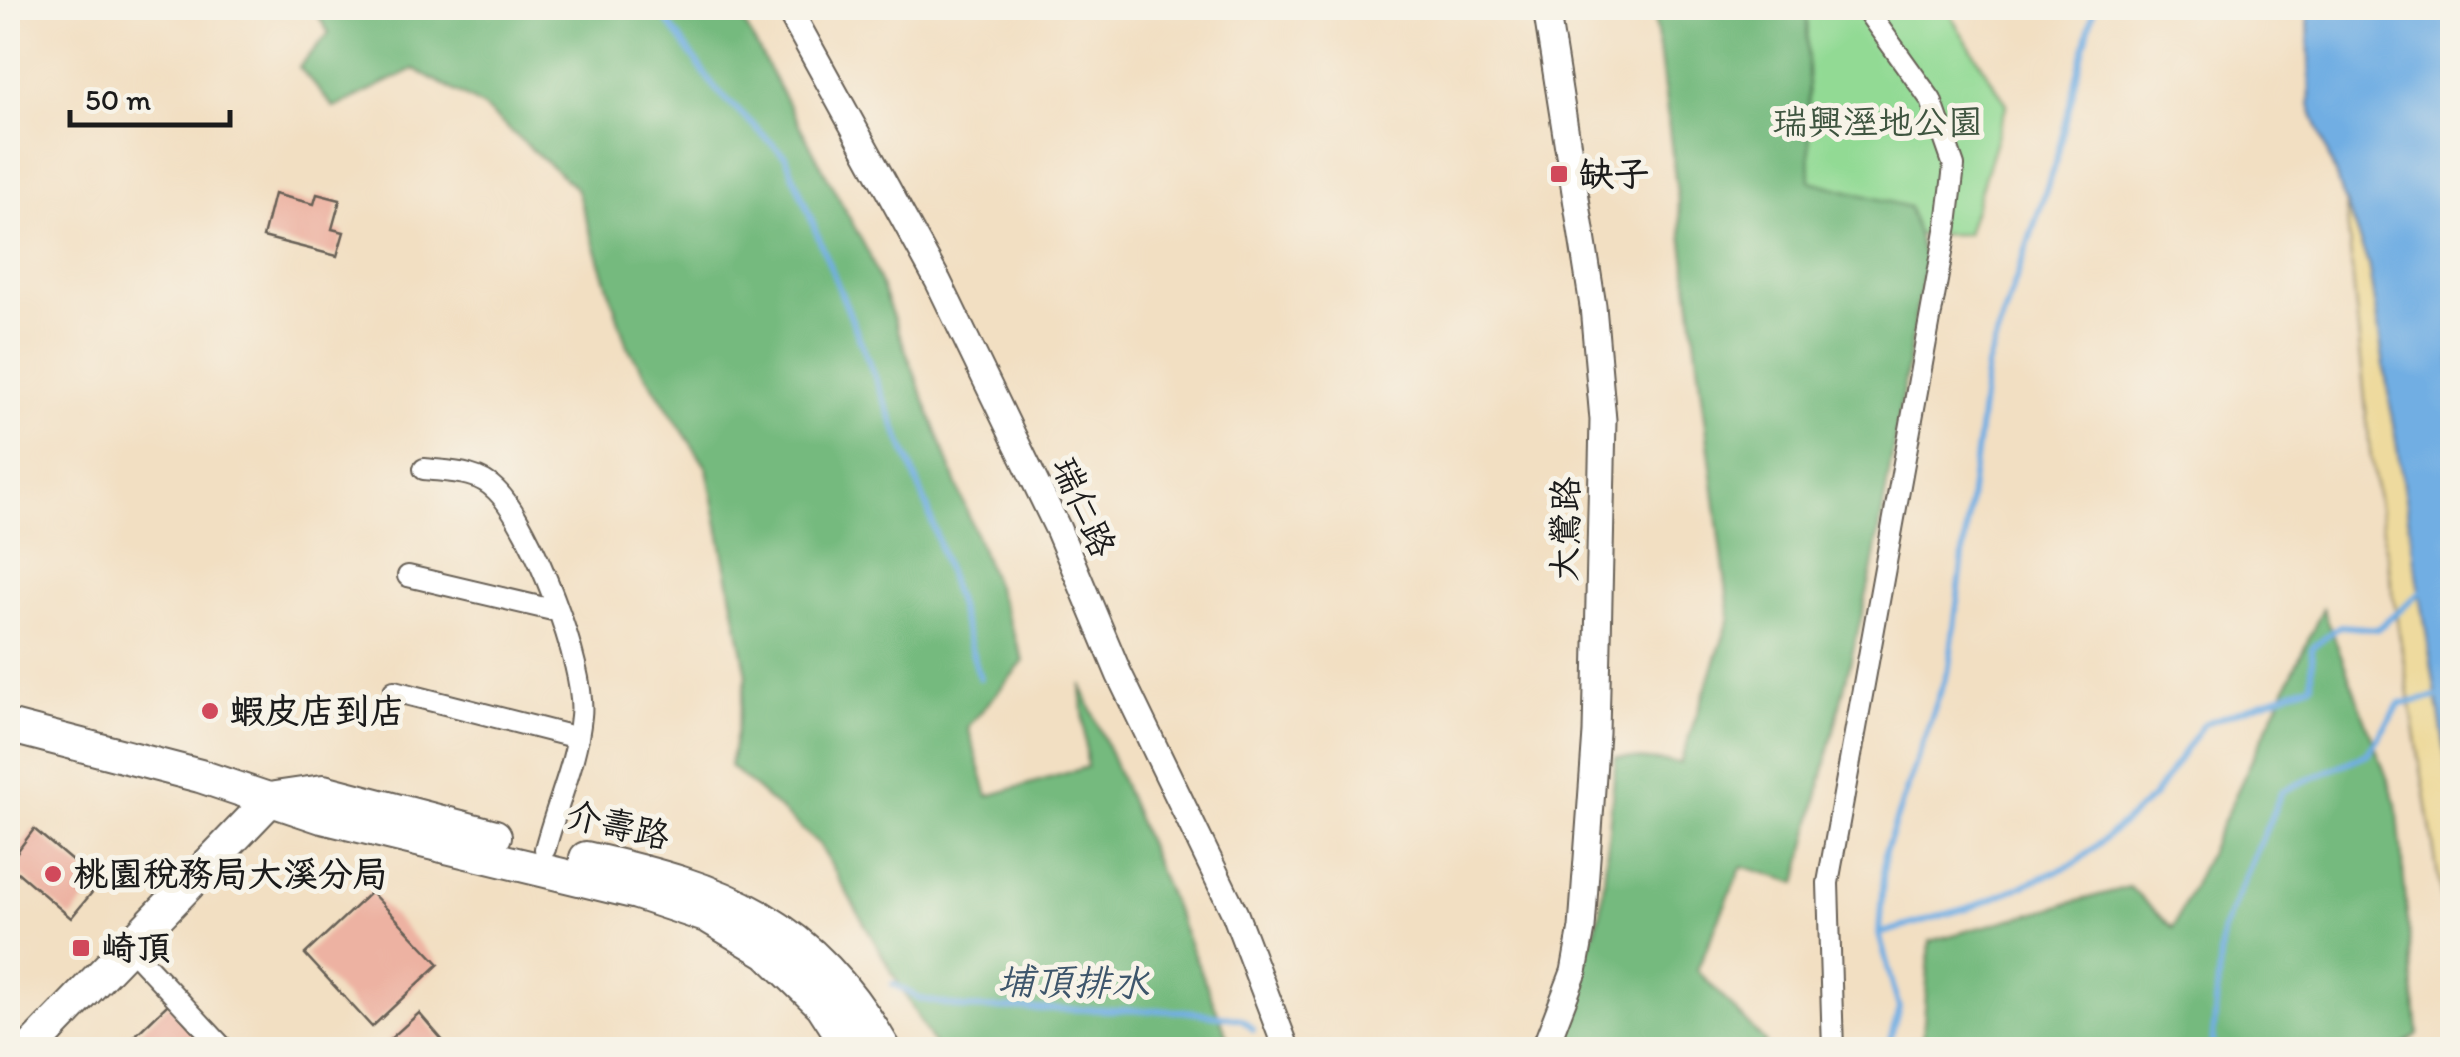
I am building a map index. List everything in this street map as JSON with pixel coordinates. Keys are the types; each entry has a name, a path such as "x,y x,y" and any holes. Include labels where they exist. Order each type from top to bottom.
{"main road":[{"name":"介壽路","path":"8,726 271,798 322,817 637,893 709,917 767,952 822,1005 850,1050"},
{"name":"介壽路","path":"271,798 323,792 682,881 746,906 805,946 856,999 885,1050"},
{"path":"29,1050 271,798"}],"street":[{"name":"瑞仁路","path":"788,8 938,280 1058,529 1119,674 1235,914 1287,1050"},
{"name":"大鶯路","path":"1544,1050 1574,972 1582,928 1596,733 1603,420 1593,306 1546,8"},
{"path":"1833,1050 1828,883 1954,166 1931,100 1866,8"},
{"path":"424,469 472,475 496,489 527,535 574,663 582,711 578,738 545,849"},
{"path":"408,576 557,611"},
{"path":"394,691 578,738"},
{"path":"129,947 225,1050"}],"green space":[{"path":"313,8 736,8 869,254 1024,661 968,727 988,796 1087,767 1081,684 1233,1049 936,1049 819,844 730,766 747,675 707,468 627,346 576,188 482,106 414,69 334,108 299,67 329,33"},
{"path":"1654,8 1807,8 1810,181 1909,207 1925,261 1873,568 1797,883 1742,866 1697,970 1766,1043 1755,1050 1556,1050 1601,910 1616,757 1680,763 1730,618"},
{"name":"瑞興溼地公園","path":"1749,8 1953,8 1953,20 2007,104 1967,234 1759,237"},
{"path":"2323,608 2397,804 2418,1034 2398,1050 1922,1049 1930,941 2129,887 2173,928"}],"sand":[{"path":"2326,8 2452,8 2452,963 2370,451"}],"water":[{"path":"2308,8 2452,8 2452,795 2368,264 2310,105"}],"building":[{"path":"274,194 314,204 317,194 340,200 332,229 344,232 337,256 263,237"},
{"name":"桃園稅務局大溪分局","path":"34,829 99,884 71,918 8,864"},
{"path":"371,892 439,964 372,1027 305,954"},
{"path":"168,1004 210,1050 119,1050 142,1029"},
{"path":"419,1013 451,1050 378,1050"}],"waterway":[{"path":"658,8 715,88 786,157 927,506 980,678"},
{"path":"1887,1050 1899,1008 1879,934 1885,852 1949,667 1987,366 2056,160 2094,8"},
{"path":"1879,934 1977,905 2076,863 2153,797 2203,724 2312,684 2312,648 2340,626 2378,629 2425,588"},
{"name":"埔頂排水","path":"2212,1050 2222,933 2282,791 2367,754 2400,704 2452,694"},
{"name":"埔頂排水","path":"893,984 921,999 964,1008 1182,1011 1242,1019 1253,1030"}],"place":[{"name":"缺子","path":"1559,174"},
{"name":"蝦皮店到店","path":"210,711"},
{"name":"桃園稅務局大溪分局","path":"53,874"},
{"name":"崎頂","path":"81,948"}]}
